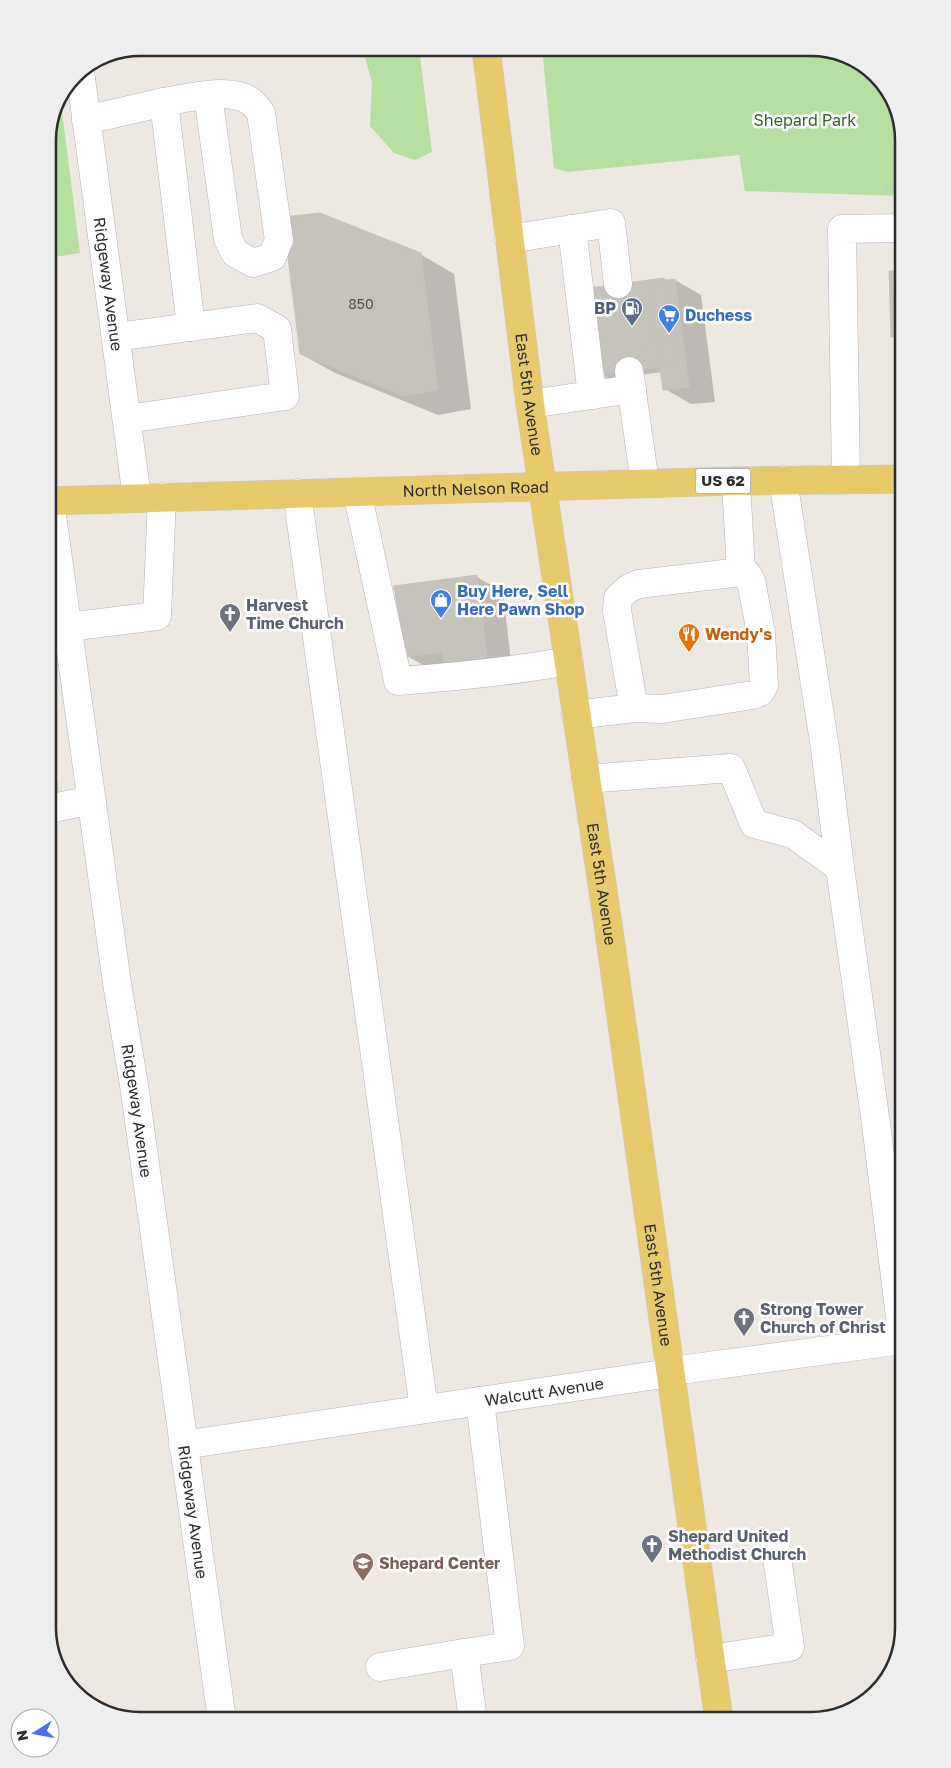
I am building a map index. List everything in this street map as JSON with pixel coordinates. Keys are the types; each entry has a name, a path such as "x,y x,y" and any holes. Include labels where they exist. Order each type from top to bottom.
{"main road":[{"name":"East 5th Avenue","path":"487,56 530,404 610,931 718,1712"},
{"name":"North Nelson Road","path":"56,501 645,483 895,479"}],"street":[{"name":"Ridgeway Avenue","path":"68,627 157,616 150,497 127,419 81,81"},
{"path":"86,120 208,94 238,96 251,101 261,113 280,240 272,258 252,263 235,253 228,239 208,94"},
{"path":"164,102 191,327"},
{"path":"509,239 611,223 618,284"},
{"path":"846,479 842,229 895,228"},
{"path":"572,229 592,395"},
{"path":"116,337 257,318 277,329 285,396 127,419"},
{"path":"530,404 592,395 631,380 645,483"},
{"path":"783,480 825,748 895,1276"},
{"path":"736,481 741,572"},
{"path":"357,492 398,681 490,674 569,660"},
{"path":"297,493 424,1410"},
{"name":"Ridgeway Avenue","path":"56,547 117,983 134,1085 221,1712"},
{"path":"576,715 640,708 662,709 753,695 760,692 764,685 761,633 751,581 747,574 741,572 639,584 629,588 618,598 617,611 640,708"},
{"path":"586,779 731,768 754,824 794,834 840,868"},
{"path":"56,807 92,800"},
{"name":"Walcutt Avenue","path":"184,1445 670,1374 679,1370 895,1341"},
{"path":"380,1667 510,1646 480,1401"},
{"path":"710,1659 790,1647 775,1544"},
{"path":"464,1653 472,1712"}],"path":[{"path":"884,186 895,187"}],"green space":[{"path":"364,56 420,56 432,152 415,160 394,153 370,126 372,82"},
{"name":"Shepard Park","path":"543,56 816,56 827,58 848,65 862,74 877,89 884,98 888,108 895,140 895,196 745,191 739,155 568,172 554,168"},
{"path":"62,111 80,253 56,257 56,135"},
{"path":"56,769 59,793 56,793"}],"building":[{"path":"320,213 421,253 438,390 404,396 300,354 283,217"},
{"path":"889,271 895,271 895,337 891,337"},
{"name":"BP","path":"664,278 676,365 600,375 589,288"},
{"name":"Duchess","path":"675,279 689,387 663,390 649,282"},
{"name":"Buy Here, Sell Here Pawn Shop","path":"477,575 488,664 446,670 442,652 406,657 394,586"}],"tunnel":[{"path":"618,284 629,371"}],"place":[{"name":"BP","path":"632,327"},
{"name":"Duchess","path":"669,334"},
{"name":"Buy Here, Sell Here Pawn Shop","path":"441,619"},
{"name":"Harvest Time Church","path":"230,633"},
{"name":"Wendy's","path":"689,653"},
{"name":"Strong Tower Church of Christ","path":"744,1337"},
{"name":"Shepard United Methodist Church","path":"652,1564"},
{"name":"Shepard Center","path":"363,1582"}]}
